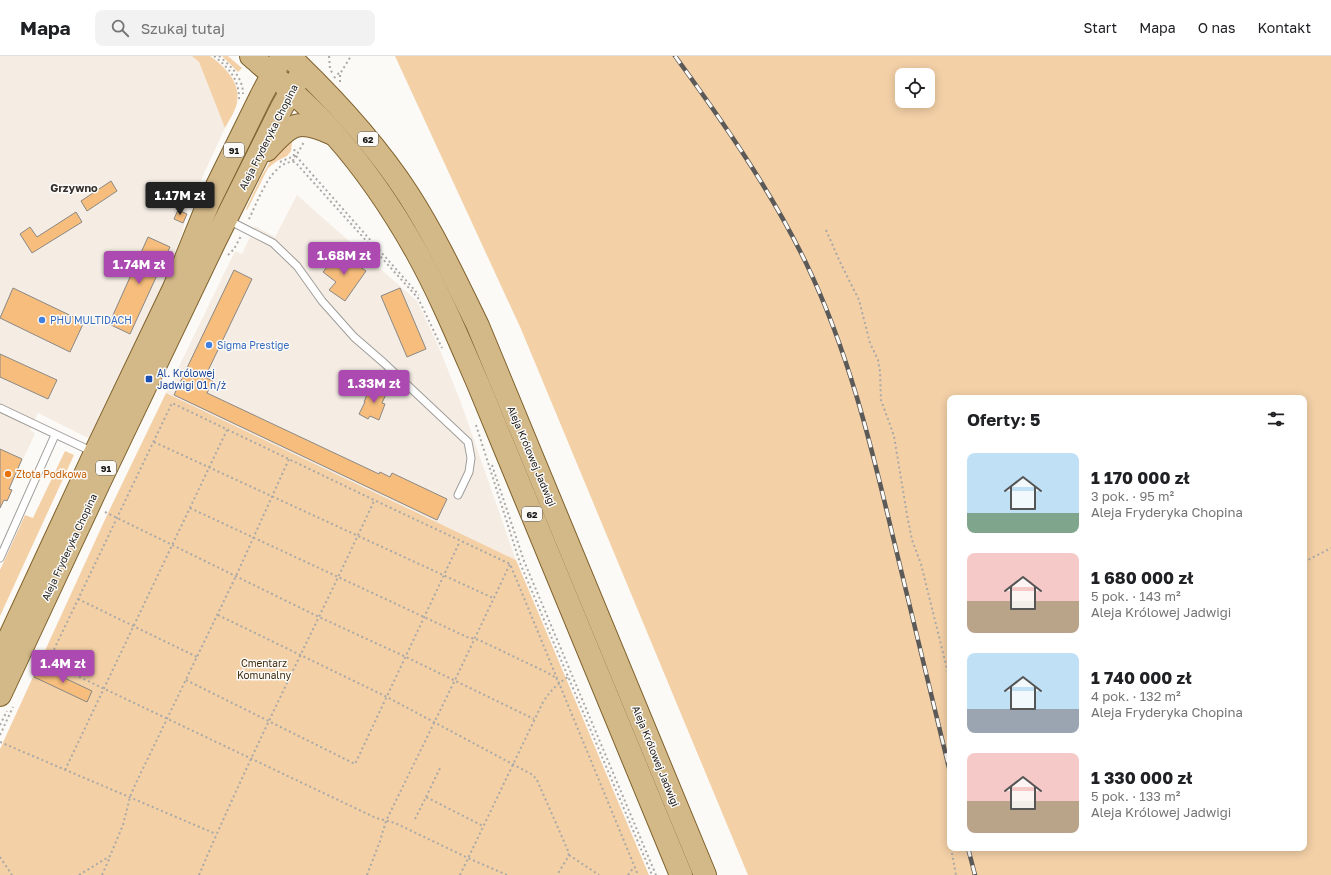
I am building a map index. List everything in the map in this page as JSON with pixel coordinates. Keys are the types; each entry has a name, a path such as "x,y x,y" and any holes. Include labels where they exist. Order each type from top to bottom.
{"main road":[{"name":"62","path":"251,56 277,65 291,91 334,134 369,177 417,251 449,316 681,875"},
{"name":"Aleja Fryderyka Chopina","path":"1,652 174,288 257,176 282,108 291,91 301,61"},
{"name":"Aleja Królowej Jadwigi","path":"301,61 331,86 358,128 397,177 425,222 459,286 478,326 705,875"},
{"name":"Aleja Fryderyka Chopina","path":"0,695 223,223 277,65"},
{"path":"257,176 286,130 304,125 319,127 334,134"}],"lane":[{"path":"223,223 273,243 297,266 322,301 354,337 384,363 468,442 471,458 469,472 458,495"},
{"path":"0,408 95,453"},
{"path":"0,558 55,435"}],"path":[{"path":"214,56 233,74 238,88 239,102"},
{"path":"329,56 331,86 340,82 340,74 351,56"},
{"path":"278,164 296,156 305,139 304,125"},
{"path":"296,156 422,298"},
{"path":"223,223 275,171 290,162 295,162 418,298 444,352"},
{"path":"228,255 223,223 257,176"},
{"path":"826,230 859,300 870,343 878,360 881,400 894,436 907,515 947,669"},
{"path":"507,875 395,823 376,818 167,720 48,662 172,403 510,564 638,875"},
{"path":"478,423 524,561 656,875"},
{"path":"475,424 520,563 652,875"},
{"path":"65,770 228,430"},
{"path":"154,442 493,598"},
{"path":"102,875 123,825 130,797 236,576 289,459"},
{"path":"199,875 250,759 374,500"},
{"path":"190,508 466,638 479,640 546,672 555,677 559,683"},
{"path":"105,512 319,617 406,656 534,719"},
{"path":"186,680 355,764 460,541"},
{"path":"1307,560 1331,548"},
{"path":"367,875 386,821 510,564"},
{"path":"78,600 197,657"},
{"path":"217,615 387,697 528,771 537,780 569,855 599,875"},
{"path":"460,875 534,719 549,692 568,677"},
{"path":"0,742 216,834"},
{"path":"415,819 441,766"},
{"path":"426,797 483,826"},
{"path":"952,851 956,875"},
{"path":"557,875 569,855"},
{"path":"79,875 110,856"},
{"path":"0,857 12,875"},
{"path":"628,875 634,867"}],"shaded area":[{"path":"0,56 192,56 199,62 225,128 188,208 183,230 157,302 90,439 38,413 30,430 35,433 9,489 12,490 7,501 2,499 0,504"},
{"path":"297,195 417,301 438,345 460,400 516,560 166,393 235,251 242,254 255,226 275,237"}],"green space":[{"path":"192,56 210,56 226,70 237,88 237,103 225,128 199,62"},
{"path":"222,56 228,56 242,68 238,72"},
{"path":"395,56 1331,56 1331,875 748,875 521,329"},
{"path":"293,134 291,151 287,156 268,168 247,210 246,209 261,177 279,146"},
{"name":"Cmentarz Komunalny","path":"166,393 516,560 649,875 0,875 0,749 108,513"},
{"path":"65,451 74,455 0,616 0,570 25,515 33,518"},
{"path":"57,507 52,526 5,627 0,632 0,629"}],"building":[{"path":"111,181 117,191 87,211 81,201"},
{"path":"178,210 187,214 183,223 174,219"},
{"path":"76,212 82,222 32,253 20,234 30,227 37,237"},
{"path":"148,237 170,247 130,334 109,324"},
{"path":"339,252 366,271 345,301 329,290 336,282 323,272"},
{"path":"234,270 252,279 205,377 213,381 207,393 379,474 380,472 390,477 392,473 447,499 437,520 174,395"},
{"name":"PHU MULTIDACH","path":"13,288 84,322 70,352 0,318"},
{"path":"400,288 426,349 407,357 381,296"},
{"path":"0,354 57,380 48,399 0,377"},
{"path":"372,386 387,392 382,403 385,404 379,420 370,416 368,419 359,414 370,387 372,388"},
{"name":"Złota Podkowa","path":"0,449 22,459 9,489 12,490 7,501 4,500 0,508"},
{"path":"39,666 92,691 87,702 34,677"}],"railway":[{"path":"675,56 745,156 777,209 806,263 834,329 867,432 947,760"},
{"path":"969,851 975,875"}],"place":[{"name":"PHU MULTIDACH","path":"42,320"},
{"name":"Sigma Prestige","path":"209,345"},
{"name":"Al. Królowej Jadwigi 01 n/ż","path":"149,379"},
{"name":"Złota Podkowa","path":"8,474"}],"district":[{"name":"Grzywno","path":"74,187"}]}
